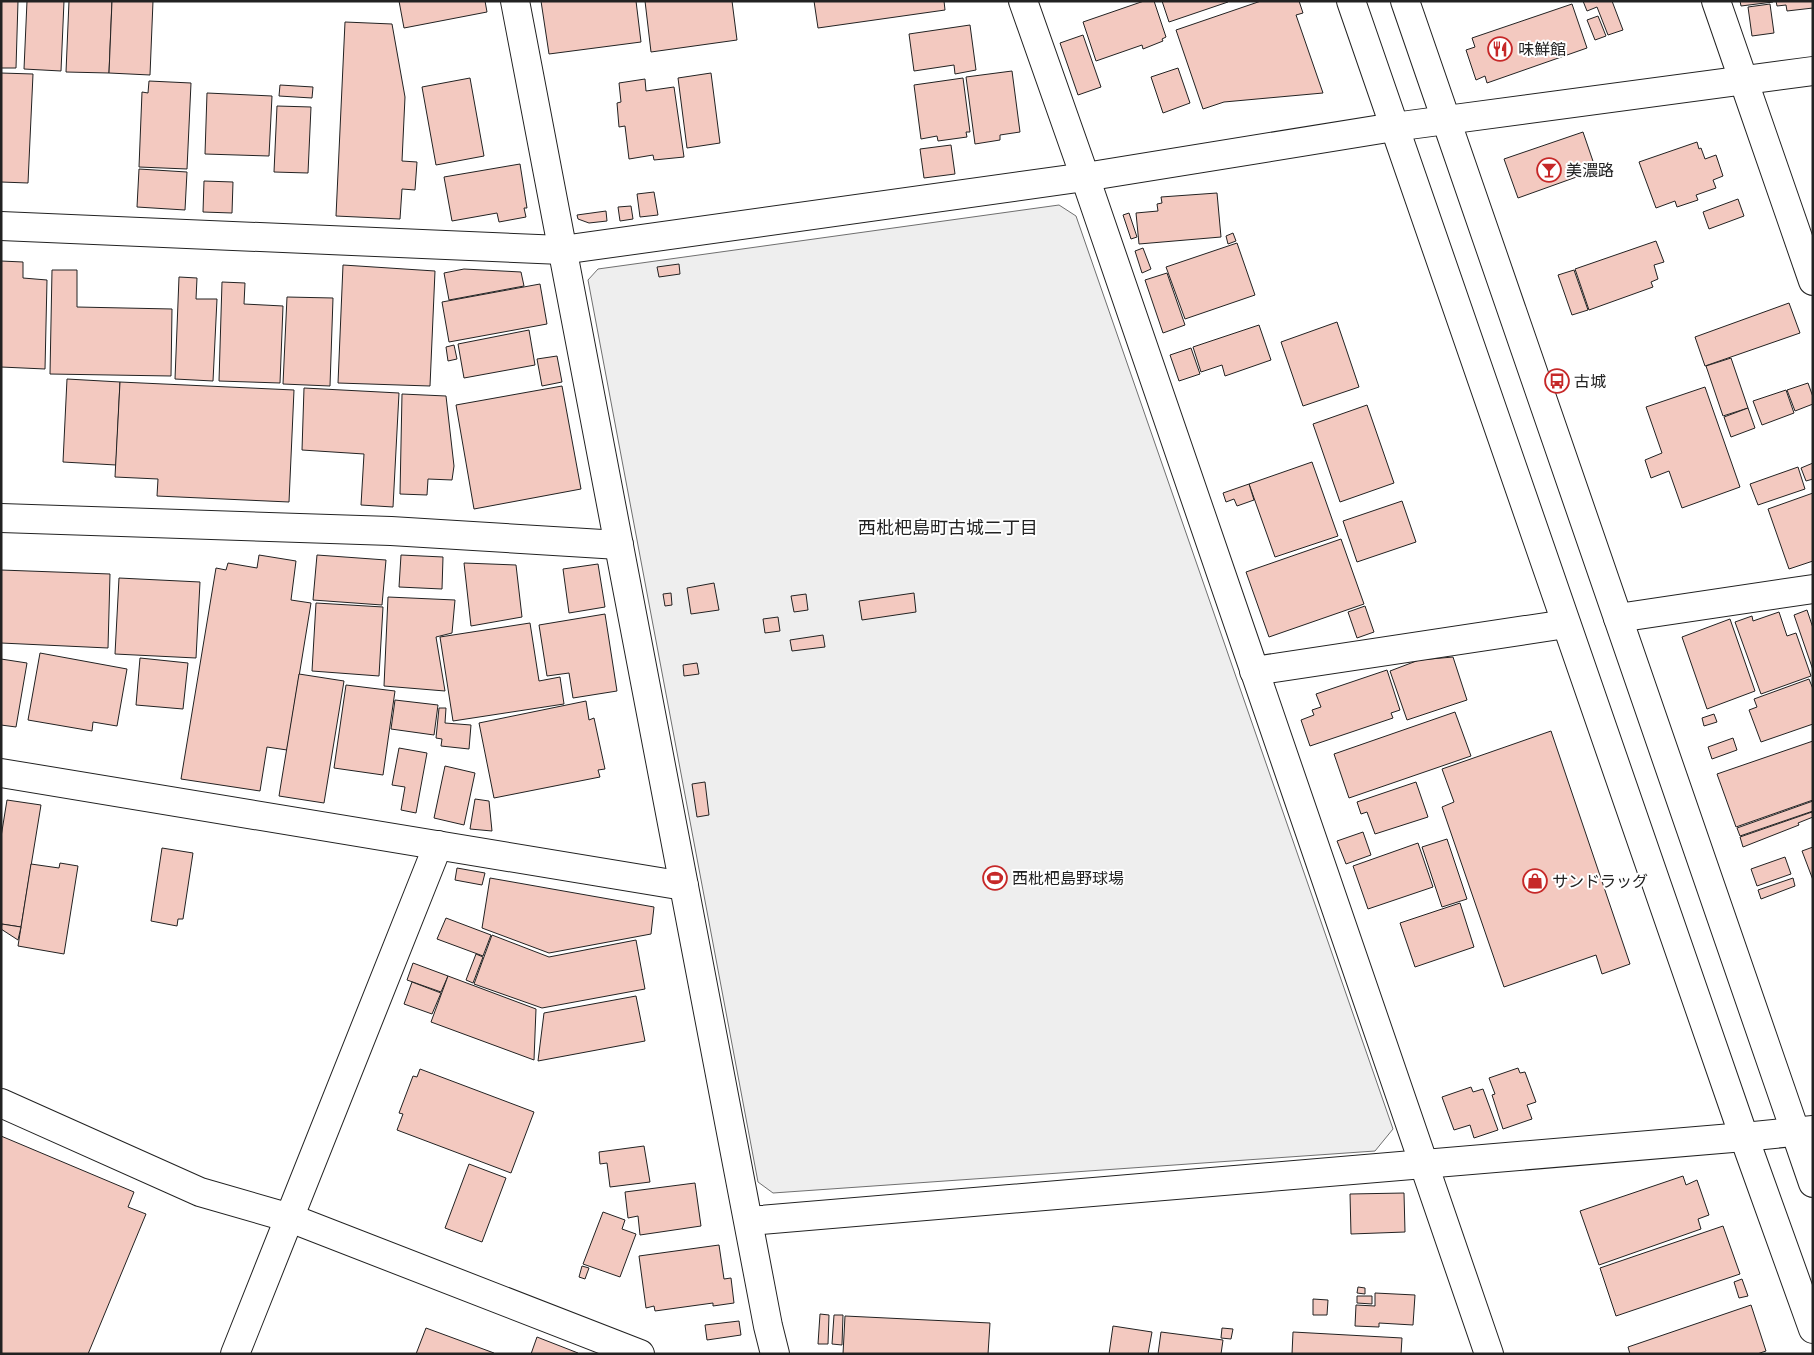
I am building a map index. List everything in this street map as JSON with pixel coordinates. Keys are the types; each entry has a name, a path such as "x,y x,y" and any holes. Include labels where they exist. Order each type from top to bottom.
{"street":[{"path":"515,1 768,1326 775,1354"},
{"path":"1023,1 1489,1354"},
{"path":"1351,1 1744,1137 1813,1329"},
{"path":"1405,1 1618,618 1804,1131 1813,1183"},
{"path":"1716,1 1813,281"},
{"path":"1,226 562,250 1085,177 1394,127 1744,81 1813,70"},
{"path":"1,518 391,531 619,545"},
{"path":"1618,618 1813,589"},
{"path":"1254,671 1566,624"},
{"path":"1,772 684,886"},
{"path":"235,1354 438,845"},
{"path":"1,1103 200,1192 290,1218 640,1354"},
{"path":"748,1221 1804,1131"}],"shaded area":[{"path":"1059,205 1076,216 1393,1129 1375,1151 773,1193 758,1182 588,280 598,269"}],"building":[{"path":"1,1 18,1 16,68 1,68"},
{"path":"27,1 64,1 61,71 24,69"},
{"path":"69,1 112,1 109,73 66,72"},
{"path":"112,1 153,1 150,75 109,73"},
{"path":"399,1 485,1 487,12 404,28"},
{"path":"541,1 636,1 641,42 549,54"},
{"path":"645,1 732,1 737,40 651,52"},
{"path":"814,1 944,1 945,10 818,28"},
{"path":"1144,1 1154,1 1166,37 1162,39 1163,41 1143,49 1142,45 1096,61 1083,22"},
{"path":"1162,1 1228,1 1228,2 1169,22"},
{"path":"1261,1 1299,1 1303,13 1296,15 1323,93 1224,102 1203,109 1176,30"},
{"path":"1583,1 1612,1 1623,30 1608,35 1597,7 1587,11"},
{"path":"1740,1 1773,1 1773,2 1741,6"},
{"path":"1776,1 1813,1 1813,8 1787,11 1786,5 1777,6"},
{"path":"1572,4 1587,48 1487,83 1485,76 1476,80 1466,50 1475,47 1472,38"},
{"path":"1770,4 1774,33 1752,36 1748,7"},
{"path":"1598,16 1606,36 1595,40 1587,20"},
{"path":"345,22 392,24 405,97 402,161 417,162 415,190 402,189 400,219 336,216"},
{"path":"970,25 976,70 955,74 954,65 914,71 909,34"},
{"path":"1083,35 1101,87 1078,95 1060,43"},
{"path":"1178,68 1190,103 1163,113 1151,77"},
{"path":"1012,71 1020,132 1000,135 1000,140 975,144 966,77"},
{"path":"1,73 33,74 28,183 1,182"},
{"path":"711,73 720,143 687,148 678,78"},
{"path":"470,78 484,156 436,165 422,87"},
{"path":"963,78 970,132 966,132 967,137 938,141 937,136 921,139 914,85"},
{"path":"645,79 646,91 674,87 684,157 654,160 653,155 629,159 625,126 619,127 617,103 621,102 619,83"},
{"path":"149,81 191,83 187,169 139,167 142,92 148,93"},
{"path":"280,85 313,87 312,98 279,96"},
{"path":"207,93 272,96 269,156 205,154"},
{"path":"277,106 311,107 308,173 274,172"},
{"path":"1583,132 1596,170 1518,198 1504,159"},
{"path":"1697,142 1705,159 1716,155 1723,176 1713,180 1716,188 1696,195 1698,200 1677,207 1675,201 1656,208 1639,162"},
{"path":"951,145 955,174 924,178 920,149"},
{"path":"520,164 527,208 524,208 526,217 499,222 497,213 452,221 444,177"},
{"path":"139,169 187,172 185,210 137,207"},
{"path":"204,181 233,182 232,213 203,212"},
{"path":"654,192 658,215 640,217 637,194"},
{"path":"1217,193 1221,237 1139,244 1136,213 1158,211 1157,204 1162,203 1161,197"},
{"path":"1738,199 1744,216 1709,229 1703,212"},
{"path":"631,206 633,219 620,221 618,207"},
{"path":"606,211 607,221 589,223 578,219 577,215"},
{"path":"1129,213 1137,237 1131,239 1123,215"},
{"path":"1233,233 1236,241 1228,244 1226,236"},
{"path":"1656,241 1664,262 1654,265 1658,279 1651,282 1653,287 1589,310 1575,269"},
{"path":"1237,243 1255,295 1185,319 1166,267"},
{"path":"1143,248 1151,269 1142,273 1135,251"},
{"path":"1,261 23,262 23,278 47,280 45,369 1,367"},
{"path":"679,264 680,274 659,277 657,267"},
{"path":"343,265 435,271 430,386 338,383"},
{"path":"464,269 521,272 524,286 449,300 444,273"},
{"path":"52,270 77,270 77,307 172,309 171,376 50,374"},
{"path":"1574,270 1588,310 1572,315 1558,275"},
{"path":"1167,273 1185,325 1163,333 1145,280"},
{"path":"179,277 197,278 196,299 217,299 213,381 175,379"},
{"path":"222,282 245,283 244,304 283,306 280,383 219,381"},
{"path":"540,284 547,324 449,342 442,302"},
{"path":"287,297 333,298 330,386 283,384"},
{"path":"1789,303 1800,333 1705,366 1695,337"},
{"path":"1337,322 1359,387 1303,406 1281,342"},
{"path":"1259,325 1271,360 1225,376 1222,365 1201,372 1193,347"},
{"path":"529,330 535,365 464,378 458,344"},
{"path":"454,345 457,359 448,361 446,347"},
{"path":"1191,348 1200,374 1179,381 1170,355"},
{"path":"557,356 562,382 542,386 537,359"},
{"path":"1731,358 1748,408 1723,416 1706,366"},
{"path":"67,379 120,382 116,465 63,462"},
{"path":"120,382 294,390 289,502 157,496 158,479 115,477"},
{"path":"1808,383 1813,397 1813,404 1795,411 1787,390"},
{"path":"562,386 581,489 474,509 456,405"},
{"path":"1705,387 1740,487 1682,508 1669,471 1651,478 1645,460 1662,453 1646,407"},
{"path":"304,388 399,393 393,507 361,505 364,454 302,450"},
{"path":"1786,390 1794,413 1762,425 1753,401"},
{"path":"402,394 446,396 454,466 452,480 428,479 427,495 400,494"},
{"path":"1367,405 1394,483 1340,502 1313,424"},
{"path":"1748,408 1755,428 1731,437 1724,417"},
{"path":"1312,462 1338,536 1275,557 1249,484"},
{"path":"1813,463 1813,479 1806,481 1801,468"},
{"path":"1798,467 1805,489 1758,505 1750,484"},
{"path":"1249,484 1254,500 1237,506 1234,499 1226,502 1223,493"},
{"path":"1813,493 1813,561 1789,569 1768,509"},
{"path":"1402,501 1416,542 1357,562 1343,521"},
{"path":"1341,539 1364,604 1269,637 1246,572"},
{"path":"259,555 296,561 291,600 311,603 287,750 267,747 260,791 181,779 216,568 226,570 228,563 257,568"},
{"path":"317,555 386,560 382,605 313,600"},
{"path":"401,555 443,557 442,589 399,587"},
{"path":"464,563 516,565 522,617 471,626"},
{"path":"598,564 605,607 569,613 563,569"},
{"path":"1,570 110,574 108,648 1,643"},
{"path":"119,578 200,582 196,658 115,654"},
{"path":"714,583 719,610 691,614 687,588"},
{"path":"671,593 672,605 665,606 663,594"},
{"path":"914,593 916,612 862,620 859,601"},
{"path":"806,594 808,610 794,612 791,596"},
{"path":"388,597 455,600 452,633 436,637 445,691 384,686"},
{"path":"316,603 383,607 379,676 312,671"},
{"path":"1365,606 1374,632 1357,638 1348,612"},
{"path":"1807,610 1813,628 1813,670 1794,615"},
{"path":"1779,612 1787,636 1796,633 1811,676 1761,694 1735,622 1752,616 1753,621"},
{"path":"605,614 617,691 573,698 569,673 547,676 539,625"},
{"path":"778,617 780,631 765,633 763,619"},
{"path":"1730,619 1755,691 1707,709 1682,637"},
{"path":"530,623 539,681 560,677 564,704 453,721 440,637"},
{"path":"823,635 825,647 792,651 790,640"},
{"path":"40,653 127,669 117,726 93,722 92,731 28,720"},
{"path":"1453,657 1467,700 1407,720 1390,671 1419,660"},
{"path":"140,658 188,663 183,709 136,705"},
{"path":"1,659 27,663 16,727 1,725"},
{"path":"697,663 699,674 684,676 683,665"},
{"path":"1387,670 1400,710 1391,713 1393,718 1310,746 1301,720 1314,715 1312,710 1321,707 1316,694"},
{"path":"299,674 344,681 324,803 279,796"},
{"path":"1809,679 1813,689 1813,724 1761,742 1749,710 1757,707 1754,699"},
{"path":"346,685 395,691 383,775 334,768"},
{"path":"395,700 438,705 434,735 391,729"},
{"path":"586,701 589,720 594,718 605,769 598,770 600,777 494,798 479,723"},
{"path":"439,708 446,708 445,723 471,725 469,749 441,746 442,739 436,738"},
{"path":"1455,712 1471,756 1349,798 1334,754"},
{"path":"1714,714 1717,722 1704,726 1702,718"},
{"name":"サンドラッグ","path":"1551,731 1630,964 1602,974 1596,955 1504,987 1442,807 1454,802 1442,769"},
{"path":"1733,738 1737,750 1712,759 1708,747"},
{"path":"1813,741 1813,800 1736,827 1717,774"},
{"path":"399,748 427,753 416,813 401,810 405,787 392,785"},
{"path":"445,766 475,773 464,825 434,818"},
{"path":"705,782 709,815 697,817 692,784"},
{"path":"1416,782 1428,817 1375,834 1367,812 1361,814 1357,802"},
{"path":"475,799 489,801 492,831 470,829"},
{"path":"7,800 41,805 21,927 1,924 1,837"},
{"path":"1813,801 1813,811 1740,836 1737,828"},
{"path":"1812,812 1813,817 1798,823 1799,825 1743,847 1740,837"},
{"path":"1363,832 1371,855 1346,864 1337,841"},
{"path":"1447,839 1467,899 1442,907 1422,847"},
{"path":"1418,843 1433,887 1368,909 1353,866"},
{"path":"1813,847 1813,880 1802,851"},
{"path":"162,848 193,853 183,919 178,919 177,926 151,921"},
{"path":"1785,857 1791,874 1757,886 1751,869"},
{"path":"60,863 78,866 64,954 18,946 31,864 59,868"},
{"path":"457,868 485,873 482,885 455,880"},
{"path":"490,878 654,907 651,934 549,953 482,928"},
{"path":"1793,878 1795,886 1761,899 1758,890"},
{"path":"1460,903 1474,947 1415,967 1400,923"},
{"path":"446,918 491,935 483,956 437,939"},
{"path":"2,924 21,927 18,940 1,929"},
{"path":"492,935 549,957 636,940 645,989 542,1008 474,984"},
{"path":"476,954 483,957 473,983 466,980"},
{"path":"413,963 448,976 441,992 407,980"},
{"path":"448,976 536,1009 534,1060 431,1022"},
{"path":"412,982 441,993 432,1014 404,1004"},
{"path":"636,996 645,1041 538,1061 544,1013"},
{"path":"1518,1068 1520,1073 1525,1072 1536,1102 1527,1105 1532,1119 1503,1129 1492,1095 1495,1094 1489,1078"},
{"path":"420,1069 534,1112 511,1173 397,1130 403,1114 399,1113 413,1076 417,1077"},
{"path":"1471,1087 1473,1092 1483,1089 1498,1130 1474,1138 1470,1125 1454,1130 1442,1097"},
{"path":"1,1136 134,1192 128,1207 146,1214 88,1354 1,1354"},
{"path":"644,1146 650,1182 610,1187 607,1163 600,1164 599,1152"},
{"path":"469,1164 506,1178 482,1242 445,1228"},
{"path":"1683,1176 1686,1185 1697,1180 1709,1215 1698,1219 1701,1229 1599,1265 1580,1211"},
{"path":"695,1183 701,1226 640,1235 638,1216 628,1218 625,1192"},
{"path":"1404,1193 1405,1232 1351,1234 1350,1194"},
{"path":"603,1212 625,1220 622,1229 636,1234 620,1277 583,1264"},
{"path":"1723,1226 1740,1274 1616,1316 1600,1268"},
{"path":"719,1245 724,1279 731,1278 734,1303 713,1306 713,1303 655,1311 654,1306 646,1308 639,1256"},
{"path":"582,1266 589,1268 585,1279 579,1277"},
{"path":"1742,1279 1748,1296 1739,1298 1734,1282"},
{"path":"1358,1287 1365,1288 1365,1294 1357,1293"},
{"path":"1375,1293 1415,1295 1413,1325 1379,1323 1379,1327 1355,1326 1356,1305 1375,1306"},
{"path":"1357,1296 1372,1296 1372,1304 1357,1303"},
{"path":"1313,1299 1328,1300 1327,1315 1313,1315"},
{"path":"1751,1305 1766,1351 1757,1354 1630,1354 1628,1347"},
{"path":"820,1314 829,1315 828,1344 818,1344"},
{"path":"834,1315 843,1315 842,1345 832,1344"},
{"path":"845,1316 990,1323 988,1354 843,1354"},
{"path":"739,1321 741,1335 707,1340 705,1325"},
{"path":"1113,1326 1152,1332 1148,1354 1109,1354"},
{"path":"426,1328 494,1353 494,1354 416,1354"},
{"path":"1222,1328 1233,1329 1231,1339 1221,1338"},
{"path":"1161,1332 1223,1340 1221,1354 1158,1354"},
{"path":"1293,1332 1402,1338 1401,1354 1292,1354"},
{"path":"537,1337 578,1353 578,1354 531,1354"}],"place":[{"name":"味鮮館","path":"1500,49"},
{"name":"美濃路","path":"1549,170"},
{"name":"古城","path":"1557,381"},
{"name":"西枇杷島野球場","path":"995,878"},
{"name":"サンドラッグ","path":"1535,881"}],"district":[{"name":"西枇杷島町古城二丁目","path":"948,528"}]}
